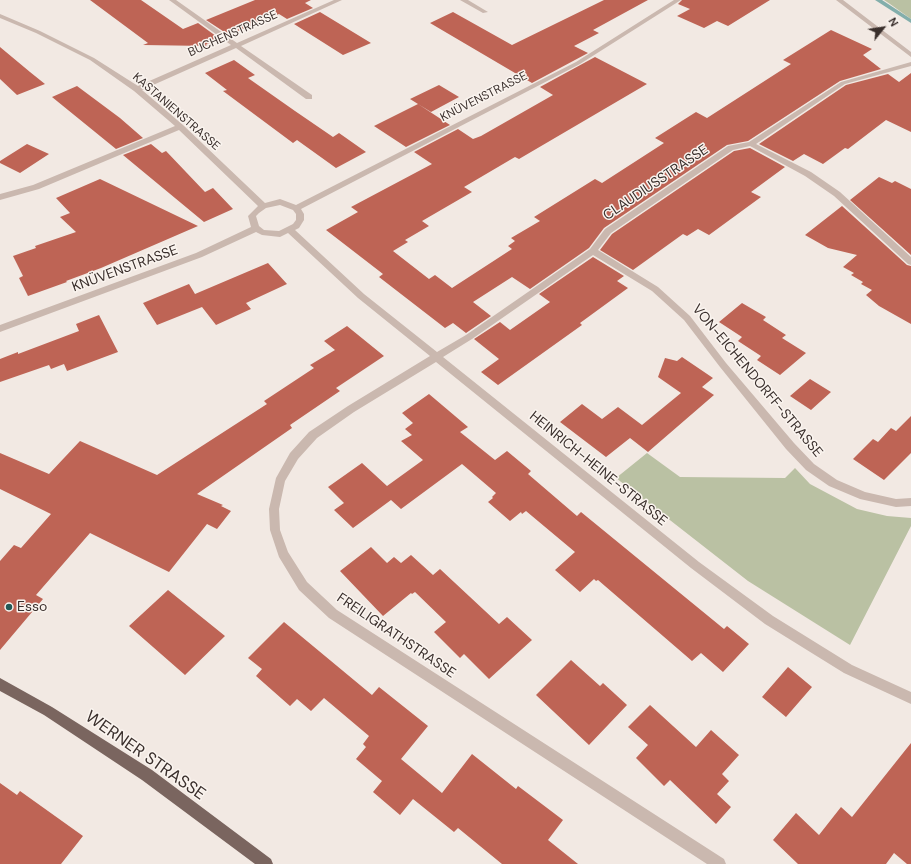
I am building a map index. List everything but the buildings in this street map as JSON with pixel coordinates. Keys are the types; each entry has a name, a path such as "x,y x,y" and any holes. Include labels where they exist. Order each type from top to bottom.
{"main road":[{"name":"WERNER STRASSE","path":"0,684 48,710 147,775 266,864"}],"street":[{"path":"172,0 309,97"},
{"name":"BUCHENSTRASSE","path":"136,89 339,0"},
{"path":"463,0 485,12"},
{"name":"KNÜVENSTRASSE","path":"296,208 578,63 678,0"},
{"path":"839,0 911,55"},
{"name":"KASTANIENSTRASSE","path":"0,16 38,32 92,60 136,89 180,127 263,206"},
{"name":"CLAUDIUSSTRASSE","path":"434,356 469,337 593,251 608,230 731,148 751,144 842,83 911,64"},
{"path":"0,197 36,187 180,127"},
{"path":"751,144 808,174 837,194 911,262"},
{"path":"280,202 289,204 296,208 300,214 300,220 290,230 280,234 262,232 256,228 253,222 252,216 263,206 280,202"},
{"name":"KNÜVENSTRASSE","path":"0,329 200,255 256,228"},
{"name":"HEINRICH-HEINE-STRASSE","path":"290,230 361,296 695,565 769,620 848,669 911,698"},
{"name":"VON-EICHENDORFF-STRASSE","path":"593,251 655,289 687,318 780,435 810,468 833,483 864,496 896,503 911,502"},
{"name":"FREILIGRATHSTRASSE","path":"434,356 351,409 313,436 294,456 280,481 274,509 275,530 284,554 303,586 333,614 719,864"}],"green space":[{"path":"884,0 911,0 911,19 890,4"},
{"path":"647,453 680,477 785,478 795,468 810,484 857,509 887,516 911,518 911,526 850,645 748,581 616,478"}],"waterway":[{"path":"878,0 911,21"}],"place":[{"name":"Esso","path":"9,607"}]}
